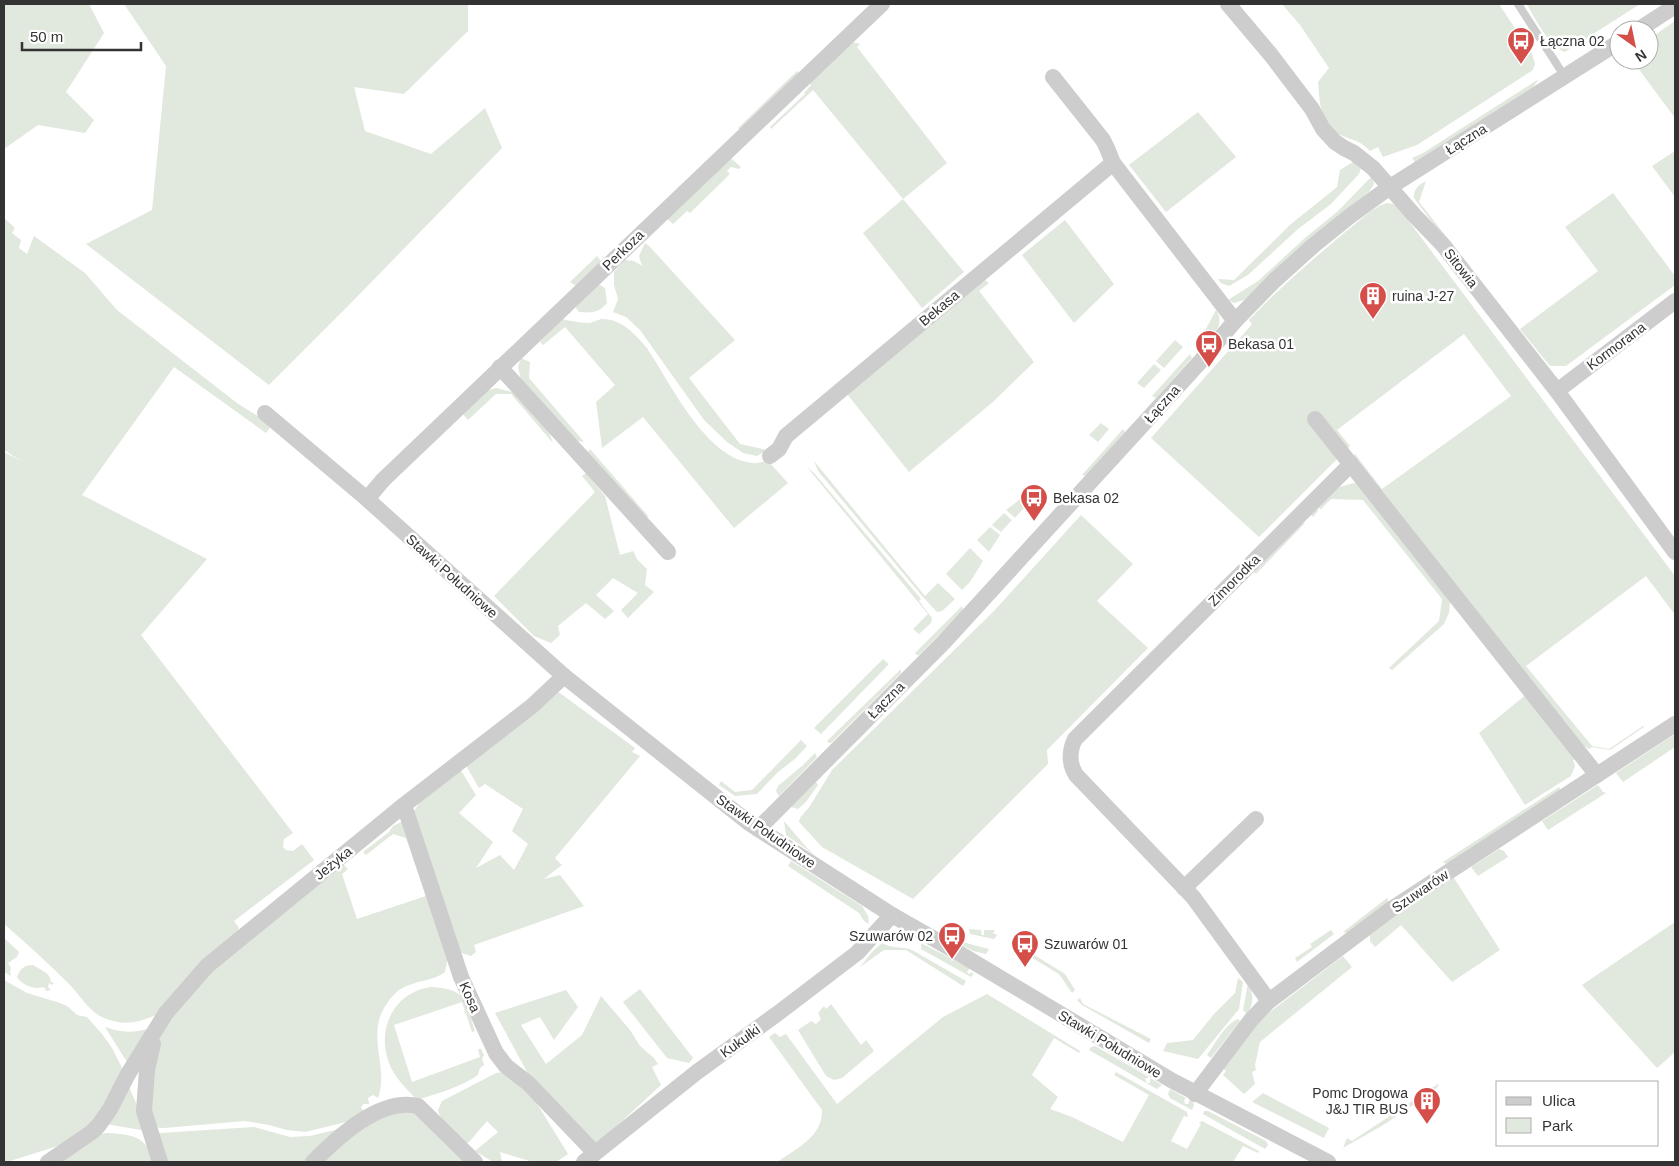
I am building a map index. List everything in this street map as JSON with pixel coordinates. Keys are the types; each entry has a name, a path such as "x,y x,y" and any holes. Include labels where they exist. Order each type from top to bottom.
{"street":[{"name":"Perkoza","path":"367,499 383,480 500,367 882,4"},
{"name":"Sitowia","path":"1228,4 1271,55 1312,109 1323,129 1344,148 1368,163 1443,244 1557,391 1675,552"},
{"path":"1652,20 1674,5"},
{"name":"Łączna","path":"758,829 944,642 1200,362 1235,321 1314,244 1390,187 1609,48"},
{"path":"1053,77 1103,140 1112,163 1235,321"},
{"name":"Bekasa","path":"770,456 779,450 786,436 1112,163"},
{"name":"Kormorana","path":"1557,391 1675,301"},
{"path":"500,367 668,552"},
{"name":"Stawki Południowe","path":"265,413 367,499 564,676 758,829 892,915 1195,1094 1328,1162"},
{"path":"1315,419 1597,774"},
{"name":"Zimorodka","path":"1269,1001 1193,897 1076,775 1070,762 1075,739 1351,464"},
{"name":"Jeżyka","path":"48,1162 92,1132 99,1125 166,1013 207,966 404,805 532,706 564,676"},
{"name":"Szuwarów","path":"1195,1094 1251,1020 1269,1001 1390,910 1675,724"},
{"name":"Kosa","path":"404,805 462,977 496,1053 506,1066 528,1083 590,1158"},
{"path":"1184,888 1256,819"},
{"name":"Kukułki","path":"590,1158 697,1072 857,953 892,915"},
{"path":"160,1023 149,1061 144,1111 160,1162"},
{"path":"313,1162 374,1113 408,1105 418,1106 475,1162"}],"lane":[{"path":"1518,4 1565,77"}],"green space":[{"path":"4,4 89,4 104,33 66,92 94,120 85,133 38,125 4,149"},
{"path":"124,4 468,4 468,31 404,94 354,87 365,131 431,154 485,108 502,148 269,385 86,244 152,210 166,66"},
{"path":"1282,4 1499,4 1532,54 1535,64 1533,70 1417,145 1383,157 1378,147 1370,151 1360,143 1335,132 1326,121 1321,106 1318,82 1329,68 1300,25"},
{"path":"1527,4 1640,4 1615,20 1609,20 1609,24 1565,52 1553,44 1538,24"},
{"path":"1675,21 1675,118 1639,70 1659,70 1659,32"},
{"path":"849,41 860,44 857,47 947,163 903,199 813,90 771,129 770,127 805,94 811,85 809,83"},
{"path":"797,71 800,76 741,132 738,128"},
{"path":"1539,79 1533,87 1415,162 1412,158 1423,153"},
{"path":"1198,112 1236,157 1166,212 1129,165"},
{"path":"1675,151 1675,197 1652,166"},
{"path":"728,156 741,167 739,169 731,167 727,171 730,174 690,213 687,211 673,224 665,217"},
{"path":"1356,160 1361,168 1359,174 1331,204 1298,229 1248,275 1229,286 1221,283 1218,279 1234,280 1291,224 1337,187 1340,170"},
{"path":"1372,176 1374,184 1369,192 1340,214 1244,300 1234,303 1228,300 1258,281 1338,211"},
{"path":"1426,181 1419,202 1471,268 1468,270 1414,198 1416,190"},
{"path":"1613,193 1675,276 1675,285 1566,366 1550,366 1520,329 1598,271 1565,227"},
{"path":"903,199 964,272 922,308 863,233"},
{"path":"1387,203 1399,208 1675,576 1675,615 1646,576 1526,666 1592,746 1609,749 1644,727 1610,750 1592,747 1589,749 1584,746 1353,456 1355,454 1382,489 1511,396 1464,334 1337,430 1350,446 1259,537 1151,438 1247,330 1252,324 1249,320 1263,305 1339,237 1371,211"},
{"path":"4,218 15,228 12,233 21,240 19,248 27,254 34,236 85,273 117,310 237,403 272,425 266,433 174,367 82,495 207,559 141,635 293,833 284,839 283,847 286,850 293,851 302,844 314,860 234,921 239,928 237,932 156,1015 137,1022 118,1022 104,1018 94,1012 61,976 4,924 4,452 21,461 4,450"},
{"path":"1065,220 1114,284 1074,323 1022,255"},
{"path":"645,243 735,340 689,378 740,444 767,450 757,456 743,453 727,442 704,420 640,330 626,317 613,312 618,299 614,285 614,272 625,260 634,261 642,266 639,256"},
{"path":"597,256 601,261 578,287 570,282"},
{"path":"985,280 989,283 979,291 1034,362 994,401 909,472 847,394"},
{"path":"593,285 600,285 605,288 607,303 601,309 594,312 579,312 576,308 578,302"},
{"path":"1216,310 1220,321 1216,332 1200,350 1196,348"},
{"path":"562,319 590,323 601,319 608,319 627,328 647,348 691,418 705,435 720,449 736,459 755,463 768,461 788,483 734,528 643,417 602,448 596,402 615,385 565,327 543,345 540,342"},
{"path":"1175,340 1183,347 1164,368 1156,361"},
{"path":"1190,354 1192,358 1156,398 1152,396"},
{"path":"521,358 530,362 529,378 584,442 578,441 521,380 518,367"},
{"path":"1154,364 1161,370 1144,388 1137,383"},
{"path":"496,388 512,392 549,432 553,443 511,394 496,394 468,420 460,411 485,391"},
{"path":"1101,423 1109,429 1098,442 1089,435"},
{"path":"1123,429 1125,432 1086,476 1082,475"},
{"path":"590,449 649,517 645,516 587,453"},
{"path":"814,461 925,596 938,583 955,599 942,611 937,612 818,471"},
{"path":"807,467 921,599 919,601 932,618 931,623 919,634 913,629 928,614"},
{"path":"586,473 605,496 620,555 633,551 637,559 647,569 645,585 654,592 628,618 621,610 638,593 613,578 596,595 614,611 605,619 586,603 558,626 560,635 551,643 534,636 494,596 595,492 582,476"},
{"path":"1354,483 1362,485 1450,602 1449,613 1444,624 1392,670 1389,668 1439,621 1442,599 1363,500 1331,499 1321,509 1317,509 1318,511 1313,517 1310,514 1339,487"},
{"path":"1024,496 1029,502 1015,518 1006,510"},
{"path":"1004,513 1012,520 1001,532 992,525"},
{"path":"1081,515 1133,564 1097,601 1148,648 1047,750 1048,764 913,899 822,847 799,822 832,770 994,611"},
{"path":"1302,523 1305,523 1256,574 1254,572"},
{"path":"990,527 1000,535 989,552 977,540"},
{"path":"970,548 983,561 970,582 962,590 946,574"},
{"path":"962,606 963,611 917,655 915,653"},
{"path":"883,659 889,664 821,734 814,728"},
{"path":"901,669 901,673 831,743 827,741"},
{"path":"557,691 635,748 632,752 640,756 555,858 562,865 544,879 560,875 584,906 474,945 476,952 471,956 462,953 453,941 412,814 422,799 460,769 476,795 459,813 493,842 476,868 500,855 514,870 528,844 512,831 523,809 485,784 479,788 465,764"},
{"path":"1527,694 1576,759 1573,760 1575,766 1571,776 1525,805 1479,733"},
{"path":"1675,734 1675,747 1623,782 1616,773"},
{"path":"801,740 807,746 757,794 735,796 719,785 721,781 735,792 752,790"},
{"path":"815,753 817,757 779,796 776,791 778,786"},
{"path":"816,782 818,785 806,802 798,809 791,807"},
{"path":"1598,785 1606,793 1548,830 1542,821"},
{"path":"1559,787 1562,791 1448,864 1443,862"},
{"path":"784,821 807,848 815,855 786,835"},
{"path":"401,822 404,824 448,957 445,972 434,978 411,984 399,990 384,1008 377,1030 381,1076 378,1098 373,1095 368,1098 369,1104 363,1104 361,1108 366,1110 360,1117 305,1132 245,1121 164,1128 159,1128 154,1124 148,1102 155,1049 163,1028 202,977 342,863 348,869 342,874 357,919 426,896 406,838 393,834 366,855 363,852 389,832 393,826"},
{"path":"1499,849 1504,851 1508,857 1478,876 1471,867"},
{"path":"791,861 862,906 868,916 869,924 864,921 859,913 788,866"},
{"path":"1454,878 1500,950 1452,982 1401,925 1375,947 1370,941 1370,935"},
{"path":"1387,898 1389,902 1347,933 1343,932"},
{"path":"1675,922 1675,1052 1657,1068 1582,985"},
{"path":"969,929 981,930 982,935 984,935 984,930 995,930 993,933 997,935 994,939 970,934"},
{"path":"1331,930 1334,934 1297,962 1295,958 1312,947 1310,944"},
{"path":"4,938 19,952 17,957 8,963 11,968 11,976 4,972"},
{"path":"951,939 989,949 986,954 973,951"},
{"path":"882,943 912,950 966,981 963,986 906,950 884,950 860,967"},
{"path":"921,943 970,968 967,972 969,974 973,972 973,974 971,977 921,949"},
{"path":"1031,953 1065,974 1075,990 1072,993 1059,974 1029,956"},
{"path":"1343,956 1352,967 1260,1042 1255,1065 1256,1070 1252,1072 1255,1084 1244,1094 1223,1075 1226,1071 1222,1068 1241,1041 1270,1012"},
{"path":"33,965 47,974 51,982 54,983 52,985 49,983 48,987 51,990 46,991 43,987 28,986 17,977 23,968"},
{"path":"1238,978 1243,982 1239,1009 1198,1059 1163,1051 1167,1043 1193,1040 1214,1014 1235,993"},
{"path":"4,980 27,993 67,1006 77,1015 87,1017 112,1048 122,1068 103,1113 67,1143 7,1162 4,1162"},
{"path":"1248,983 1252,999 1247,1014 1243,1010"},
{"path":"431,987 452,990 463,998 475,1031 472,1032 462,1002 394,1025 412,1082 480,1057 478,1049 481,1049 484,1055 482,1059 484,1065 480,1068 478,1075 463,1083 417,1100 401,1083 391,1068 385,1037 391,1014 398,1004 418,990"},
{"path":"640,989 693,1058 689,1063 667,1058 623,1002"},
{"path":"566,990 578,1007 554,1040 540,1017 521,1025 546,1064 582,1035 601,996 630,1030 640,1046 658,1064 652,1067 661,1085 595,1146 532,1081 495,1013"},
{"path":"987,994 1080,1051 1079,1053 1054,1038 1032,1075 1058,1097 1050,1109 1072,1117 1123,1142 1149,1095 1114,1075 1116,1072 1187,1112 1188,1117 1184,1116 1171,1141 1187,1149 1201,1124 1199,1123 1202,1121 1259,1151 1258,1153 1243,1146 1233,1162 777,1162 807,1141 818,1127 822,1110 769,1037 775,1033 780,1037 786,1034 837,1104 943,1017"},
{"path":"1080,998 1083,1004 1151,1039 1149,1043 1082,1005 1077,1000"},
{"path":"831,1004 861,1045 866,1040 874,1051 842,1078 834,1080 826,1076 798,1030 811,1021 816,1024 821,1019 818,1013 824,1006 826,1009"},
{"path":"1238,1019 1240,1021 1211,1058 1207,1055 1229,1025"},
{"path":"105,1027 128,1032 151,1028 127,1062"},
{"path":"1095,1046 1149,1077 1145,1079 1147,1083 1150,1083 1150,1078 1162,1085 1157,1089 1089,1050"},
{"path":"503,1072 516,1078 536,1102 568,1154 556,1162 533,1162 500,1152 502,1162 493,1162 475,1151 498,1132 487,1121 469,1142 463,1144 441,1119 438,1110 442,1101 496,1073"},
{"path":"1438,1084 1434,1091 1385,1124 1343,1148 1347,1138 1352,1141"},
{"path":"129,1087 140,1112 143,1129 141,1130 106,1124"},
{"path":"1170,1089 1186,1098 1184,1100 1185,1104 1188,1104 1190,1100 1193,1102 1192,1110 1170,1098 1168,1094"},
{"path":"1263,1093 1329,1128 1324,1138 1252,1102"},
{"path":"411,1110 466,1162 321,1162 376,1118"},
{"path":"1204,1111 1208,1111 1266,1141 1268,1145 1265,1149 1203,1114"},
{"path":"254,1127 290,1137 310,1136 339,1129 308,1162 165,1162 157,1134 160,1133"},
{"path":"107,1133 138,1138 157,1162 55,1162 99,1134"}],"place":[{"name":"Łączna 02","path":"1521,65"},
{"name":"ruina J-27","path":"1373,320"},
{"name":"Bekasa 01","path":"1209,368"},
{"name":"Bekasa 02","path":"1034,522"},
{"name":"Szuwarów 02","path":"952,960"},
{"name":"Szuwarów 01","path":"1025,968"},
{"name":"Pomc Drogowa J&J TIR BUS","path":"1427,1125"}]}
